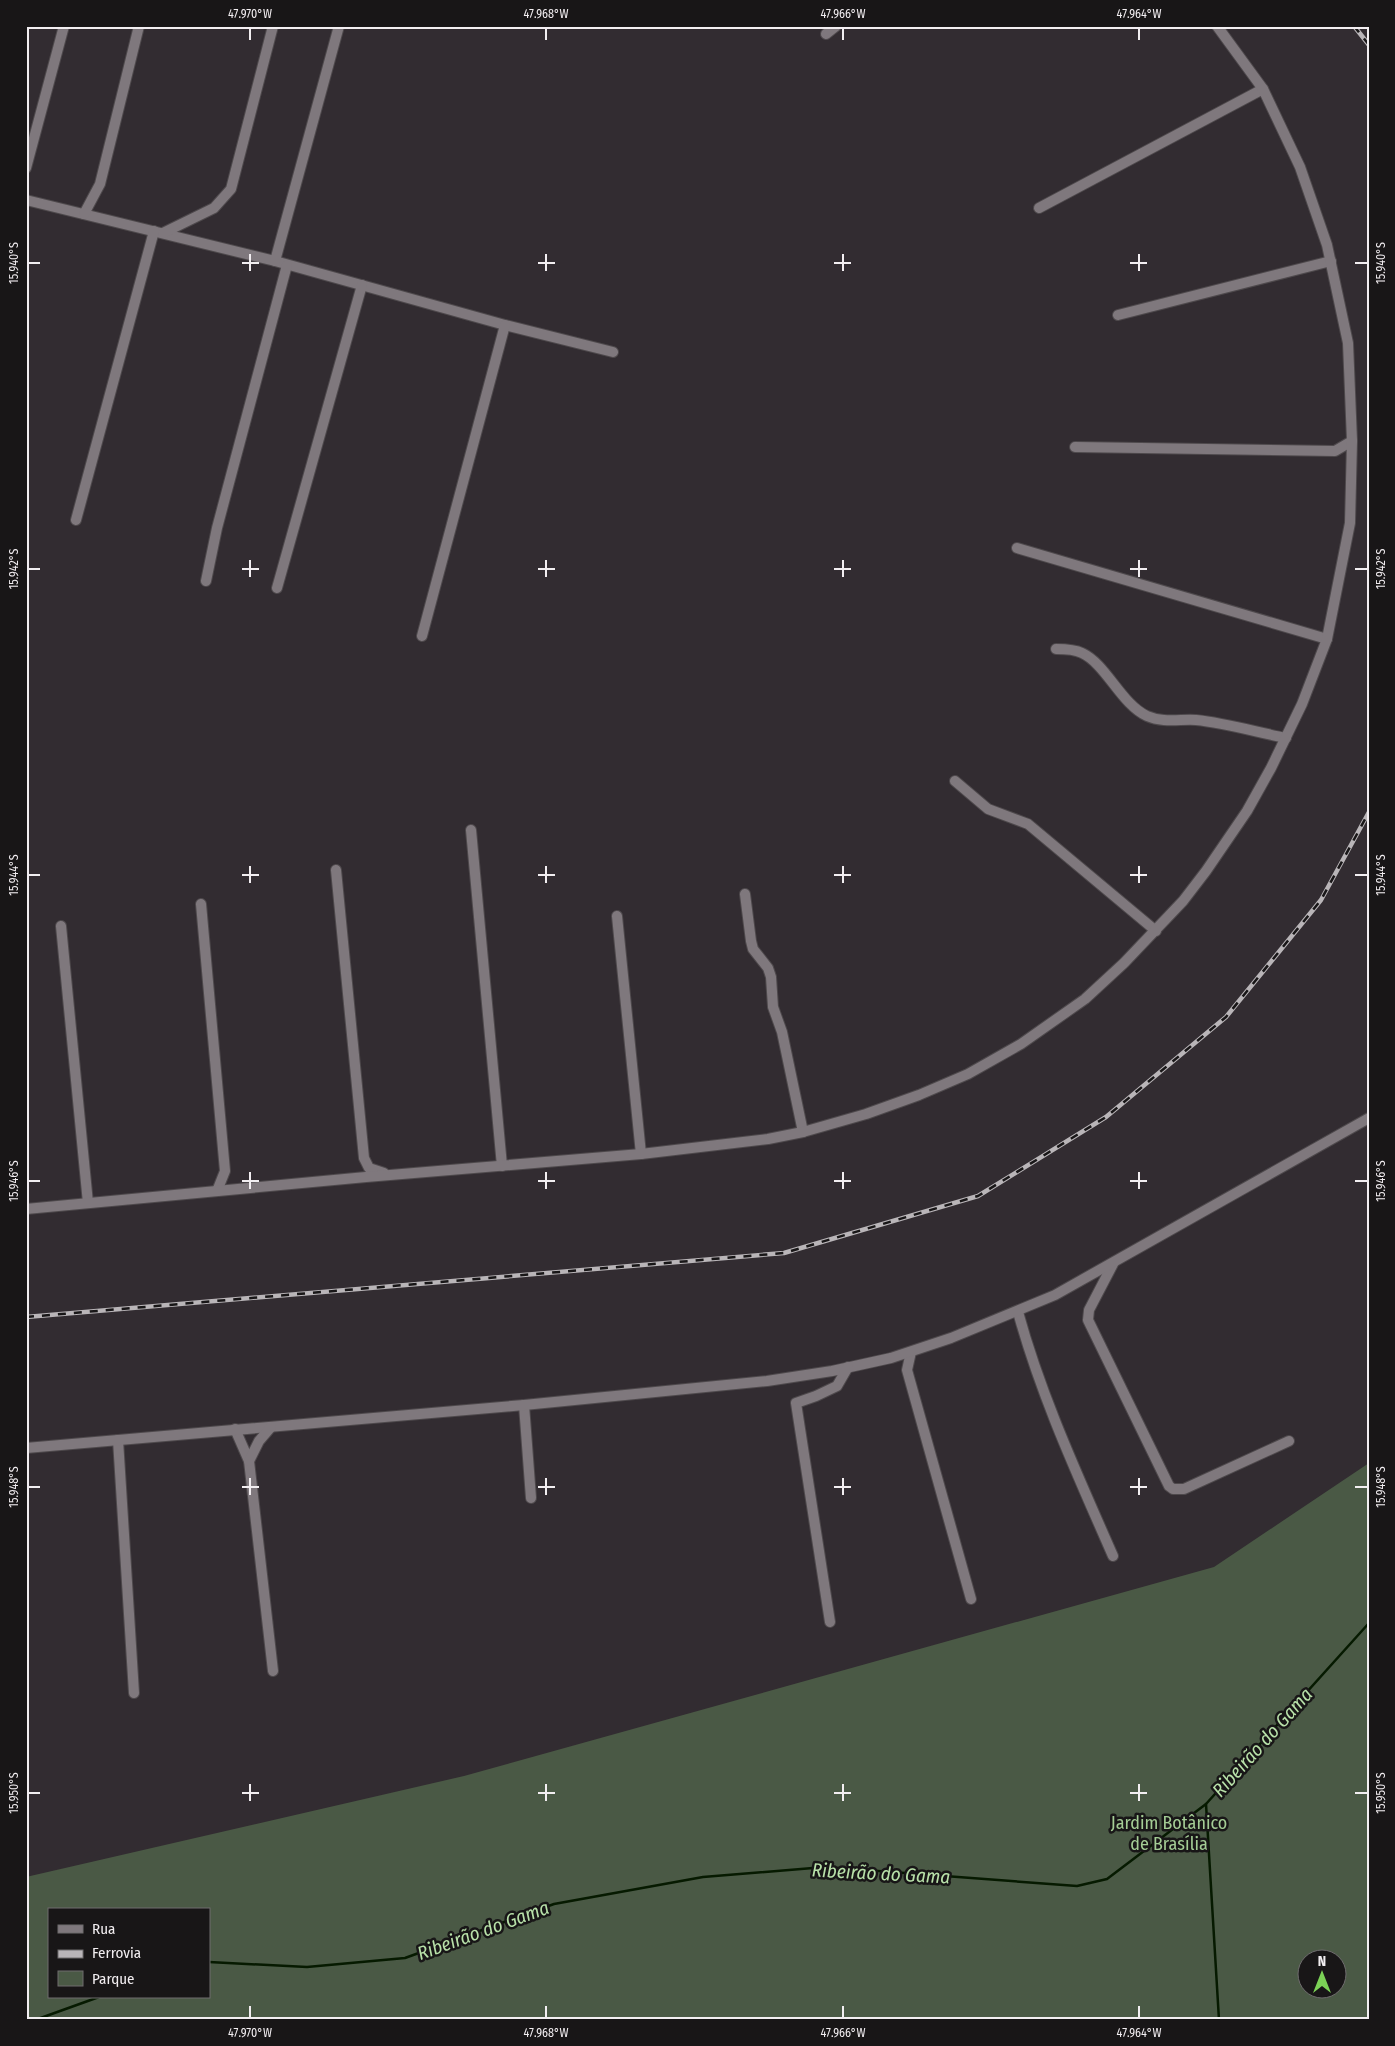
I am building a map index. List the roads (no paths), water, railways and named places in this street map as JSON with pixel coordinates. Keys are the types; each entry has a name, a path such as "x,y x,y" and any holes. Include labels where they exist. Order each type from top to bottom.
{"street":[{"path":"26,168 64,26"},
{"path":"84,214 100,184 139,26"},
{"path":"158,232 214,208 231,189 273,26"},
{"path":"274,261 339,26"},
{"path":"826,34 836,26"},
{"path":"26,1210 396,1174 641,1154 768,1139 803,1132 866,1114 919,1095 968,1074 1021,1044 1085,999 1124,963 1183,901 1212,864 1247,811 1286,738 1302,704 1327,639 1350,523 1352,441 1348,344 1327,245 1300,167 1263,89 1217,26"},
{"path":"1039,208 1263,89"},
{"path":"26,200 287,264 505,325 612,352"},
{"path":"76,520 158,232"},
{"path":"1118,315 1331,261"},
{"path":"206,581 217,528 287,264"},
{"path":"277,588 362,285"},
{"path":"422,636 505,325"},
{"path":"1335,452 1352,441"},
{"path":"1075,447 1335,452 1352,463"},
{"path":"1017,548 1327,639"},
{"path":"1056,648 1073,650 1090,658 1130,703 1148,716 1169,720 1195,720 1216,723 1286,738"},
{"path":"955,781 988,809 1028,824 1156,931"},
{"path":"471,830 502,1166"},
{"path":"336,870 364,1158 366,1165 372,1170 396,1174"},
{"path":"744,894 751,941 758,957 768,968 771,977 773,1007 782,1032 803,1132"},
{"path":"200,904 225,1171 217,1191"},
{"path":"617,916 641,1154"},
{"path":"61,926 88,1204"},
{"path":"26,1448 524,1405 767,1381 891,1358 951,1338 1018,1312 1055,1295 1369,1118"},
{"path":"225,1171 240,1189"},
{"path":"1114,1263 1089,1310 1088,1320 1169,1486 1173,1490 1184,1489 1289,1441"},
{"path":"1018,1312 1034,1368 1113,1556"},
{"path":"911,1352 907,1370 971,1599"},
{"path":"891,1358 907,1370"},
{"path":"830,1622 796,1402 816,1396 837,1386 848,1367"},
{"path":"524,1405 531,1498"},
{"path":"249,1461 259,1441 271,1427"},
{"path":"235,1430 249,1461 273,1671"},
{"path":"118,1440 134,1693"}],"waterway":[{"name":"Ribeirão do Gama","path":"210,1962 307,1967 405,1958 554,1904 703,1877 825,1867 1077,1886 1107,1879 1206,1804 1369,1623"},
{"path":"1206,1804 1219,2020"},
{"name":"Ribeirão do Gama","path":"35,2020 96,1998"}],"railway":[{"path":"1354,26 1369,45"},
{"path":"26,1317 784,1253 978,1196 1106,1117 1226,1017 1321,900 1369,812"}],"park label":[{"name":"Jardim Botânico de Brasília","path":"1169,1834"}]}
